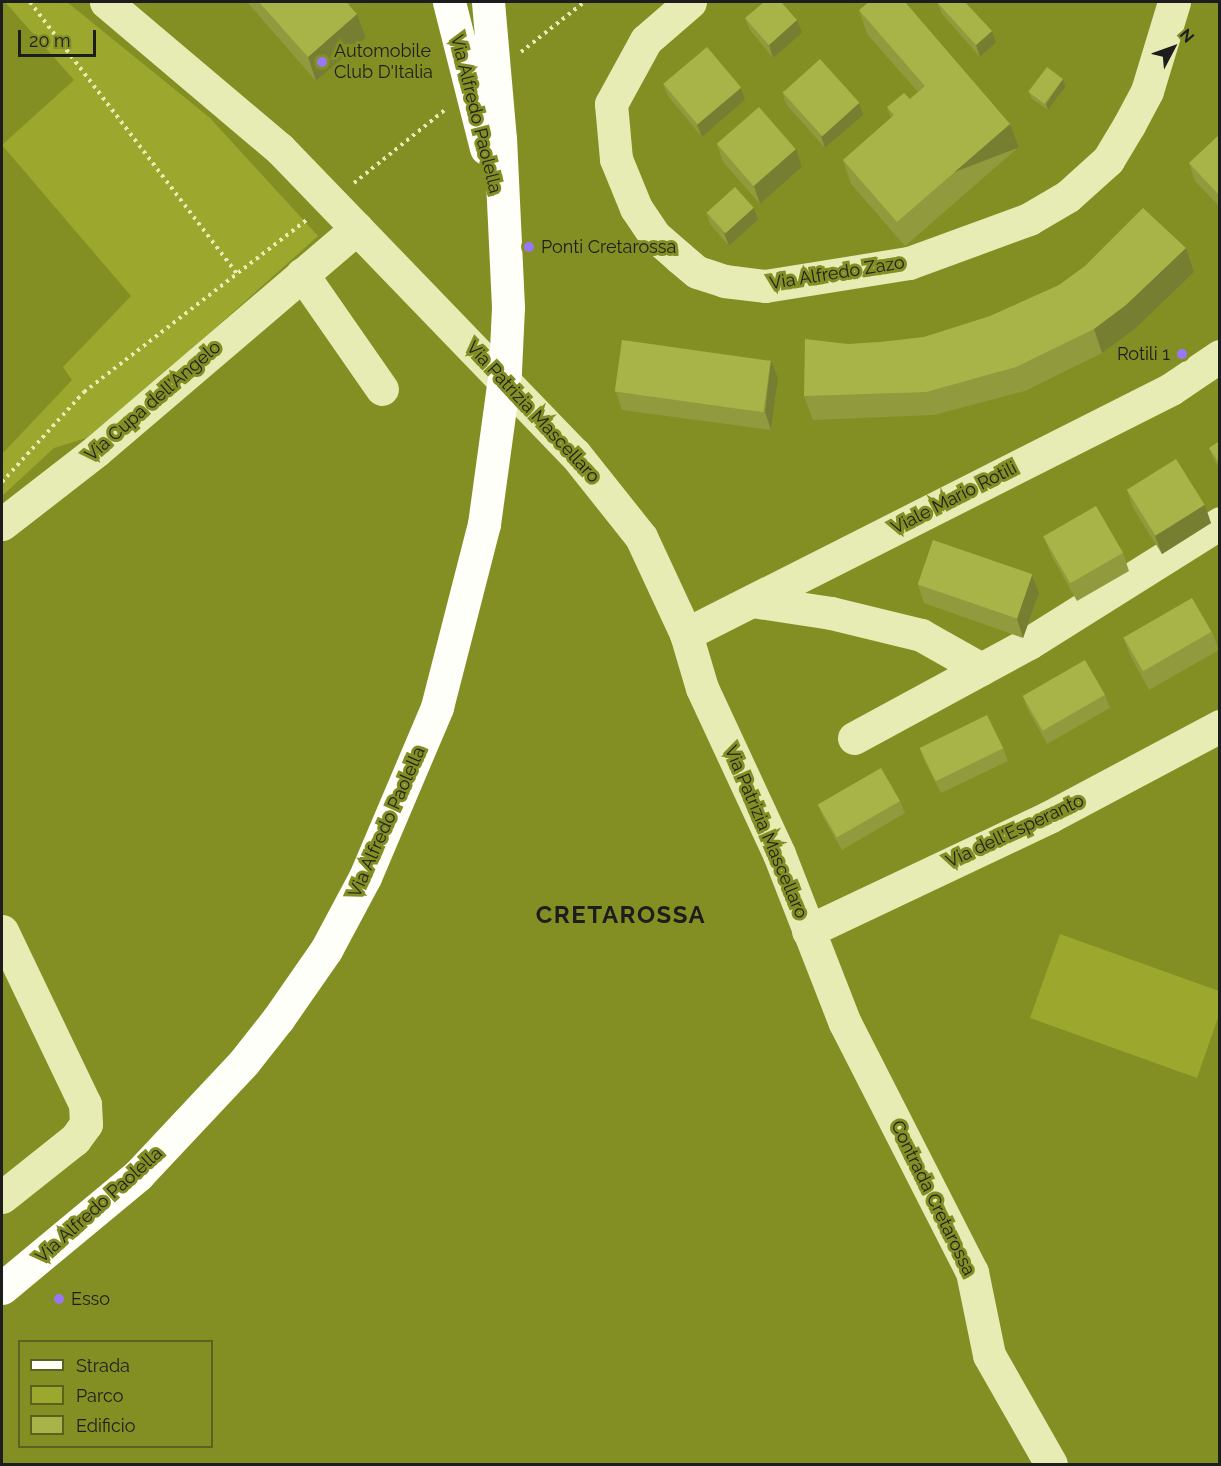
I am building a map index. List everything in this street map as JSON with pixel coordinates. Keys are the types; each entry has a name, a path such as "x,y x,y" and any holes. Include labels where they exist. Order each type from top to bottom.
{"main road":[{"name":"Via Alfredo Paolella","path":"449,2 504,226"},
{"name":"Via Alfredo Paolella","path":"2,1288 138,1174 244,1062 326,950 403,794 437,707 469,593 492,473 506,371 508,307 491,9"}],"street":[{"name":"Via Patrizia Mascellaro","path":"106,2 235,106 357,228 603,486 641,537 686,634 702,688 779,854 808,931"},
{"name":"Via Alfredo Zazo","path":"690,2 646,40 611,104 616,159 636,208 655,236 679,257 697,272 724,281 765,286 909,263 1029,219 1068,196 1108,160 1129,125 1147,91 1174,2"},
{"name":"Via Cupa dell'Angelo","path":"2,524 96,451 357,228"},
{"path":"302,274 382,389"},
{"name":"Viale Mario Rotili","path":"686,634 1171,389 1220,356"},
{"path":"854,738 981,669 1220,523"},
{"path":"752,601 831,613 921,634 981,669"},
{"name":"Via dell'Esperanto","path":"808,931 1049,817 1219,727"},
{"path":"2,931 85,1104 86,1124 75,1139 19,1187 2,1197"},
{"name":"Contrada Cretarossa","path":"808,931 845,1023 972,1272 989,1355 1051,1464"}],"path":[{"path":"30,2 237,274"},
{"path":"532,44 584,2"},
{"path":"363,176 447,108"},
{"path":"2,482 84,392 281,240"}],"green space":[{"path":"5,2 67,2 210,118 318,236 96,435 54,448 2,496 2,454 72,380 63,367 131,296 2,145 74,80"},
{"path":"1060,934 1219,991 1219,1015 1197,1078 1030,1018"}],"building":[{"path":"259,2 346,2 357,14 308,57"},
{"path":"764,2 781,2 797,20 769,45 745,18"},
{"path":"869,2 905,2 1010,124 897,222 843,160 894,115 887,107 904,93 910,99 925,86 859,10"},
{"path":"937,2 965,2 992,31 976,45"},
{"path":"707,47 741,88 697,124 663,84"},
{"path":"820,59 859,103 822,136 783,92"},
{"path":"1047,67 1063,79 1044,104 1028,92"},
{"path":"759,107 796,149 753,186 717,144"},
{"path":"1220,134 1220,196 1189,163"},
{"path":"735,187 754,208 725,233 707,212"},
{"path":"1143,208 1186,248 1126,305 1094,329 1016,367 926,392 804,396 805,339 848,344 924,337 990,316 1059,285 1085,266"},
{"path":"622,340 771,361 763,412 615,391"},
{"path":"1220,441 1220,464 1209,448"},
{"path":"1176,459 1205,505 1155,536 1127,490"},
{"path":"1096,506 1123,553 1070,583 1043,536"},
{"path":"933,540 1032,574 1017,619 918,584"},
{"path":"1192,598 1212,632 1143,671 1124,638"},
{"path":"1085,660 1105,695 1043,731 1023,696"},
{"path":"987,715 1003,748 936,781 920,748"},
{"path":"881,768 900,801 837,837 818,804"}],"place":[{"name":"Automobile Club D'Italia","path":"322,62"},
{"name":"Ponti Cretarossa","path":"529,247"},
{"name":"Rotili 1","path":"1182,354"},
{"name":"Esso","path":"59,1299"}],"district":[{"name":"CRETAROSSA","path":"621,915"}]}
